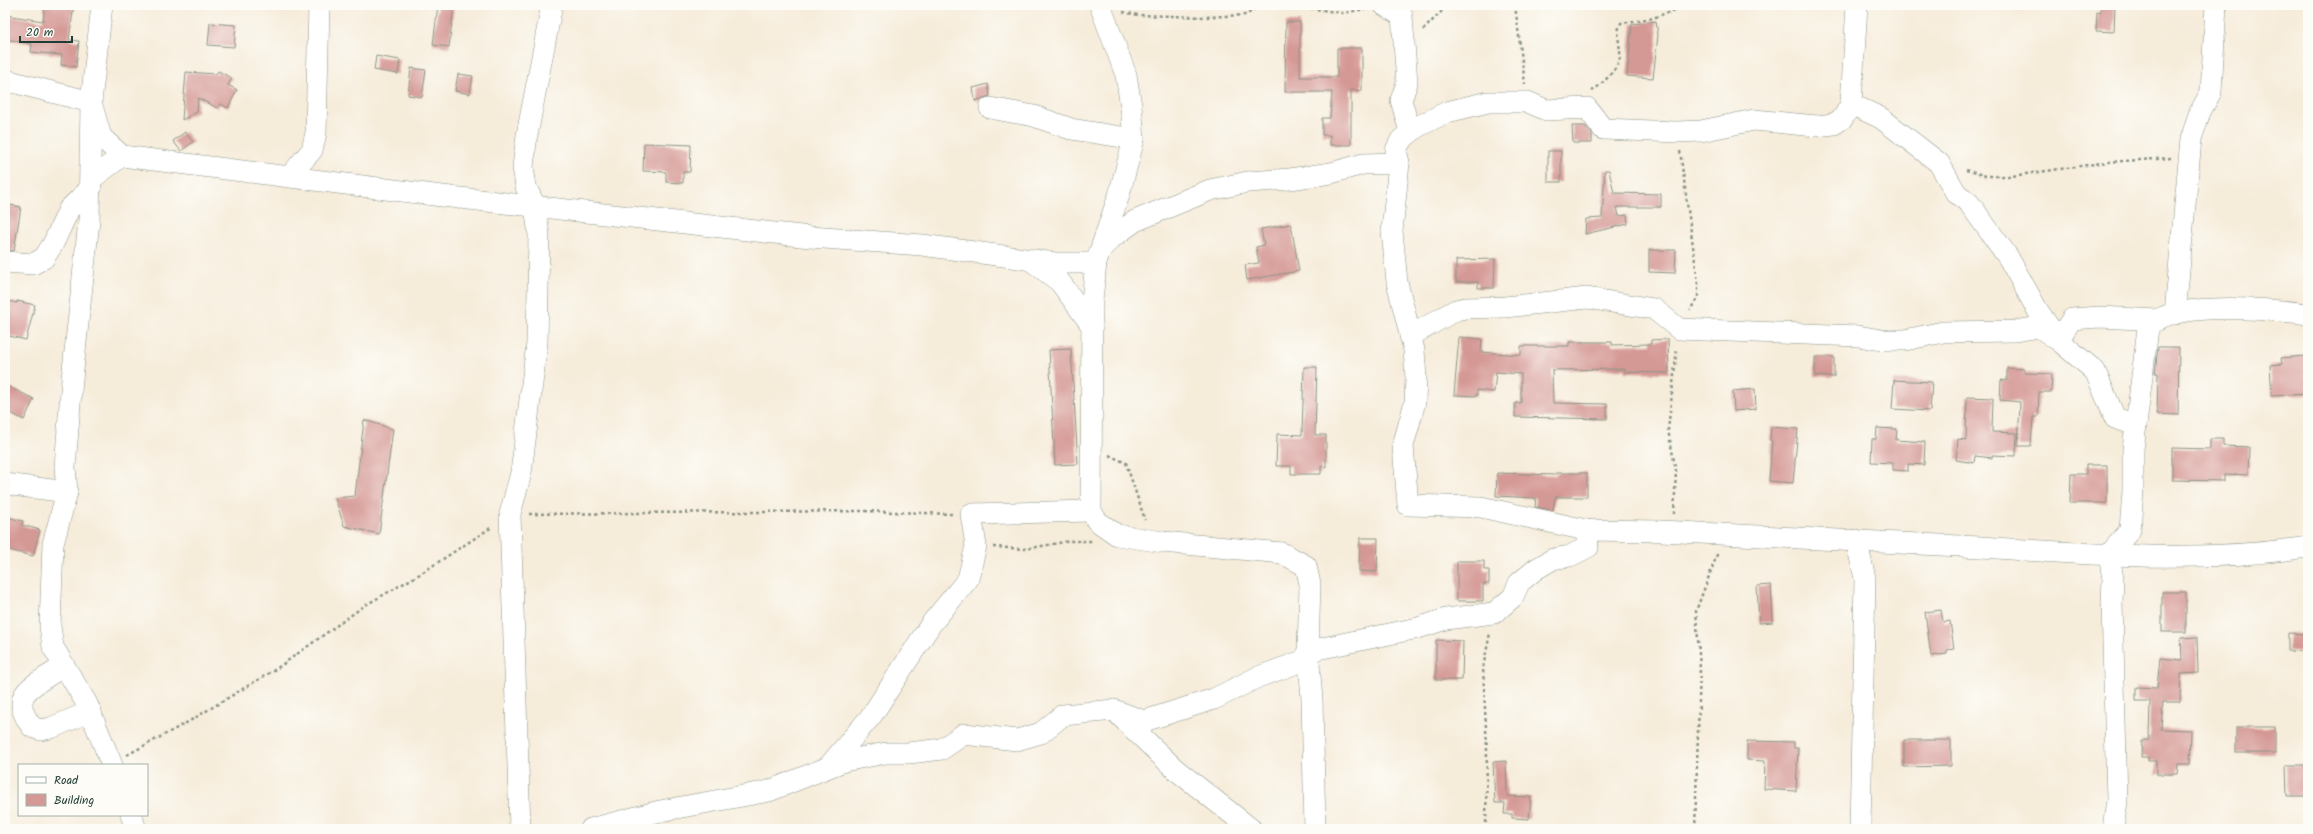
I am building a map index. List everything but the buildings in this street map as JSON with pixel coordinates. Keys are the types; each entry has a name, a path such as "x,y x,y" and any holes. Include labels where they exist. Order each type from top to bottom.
{"street":[{"path":"102,5 91,102 91,183 89,222 65,467 67,492 53,544 50,626 53,647 62,666 91,711 112,764"},
{"path":"290,176 312,150 318,113 319,5"},
{"path":"520,829 510,514 521,473 537,343 539,235 535,206 526,187 523,168 527,135 552,5"},
{"path":"1857,5 1851,104 1843,118 1834,124 1824,126 1754,120 1701,131 1678,132 1603,129 1587,108 1546,110 1528,102 1507,100 1447,112 1410,132 1400,140 1396,150 1399,163 1392,231 1397,282 1414,350 1416,378 1414,402 1403,446 1408,505 1419,507 1481,507 1586,530 1666,531 1724,536 1856,540 2109,555 2210,556 2280,552 2308,547"},
{"path":"1384,6 1402,16 1407,83 1401,100 1410,132"},
{"path":"2166,317 2190,151 2197,120 2211,92 2220,6"},
{"path":"1101,7 1126,75 1132,106 1134,139 1119,195 1098,256 1092,326 1091,511 1106,529 1117,535 1163,542 1282,553 1306,566 1310,584 1308,655 1312,699 1314,829"},
{"path":"5,80 91,102"},
{"path":"91,102 100,136 122,156 535,206 810,237 922,245 1055,263 1098,256 1112,237 1135,221 1210,190 1248,182 1290,179 1363,164 1399,163"},
{"path":"1851,104 1881,118 1939,163 1956,193 1969,203 2008,257 2038,311 2058,340"},
{"path":"990,108 1034,116 1071,129 1134,139"},
{"path":"312,150 328,181"},
{"path":"5,262 33,264 44,258 54,244 69,209 91,183 122,156"},
{"path":"1030,260 1060,282 1071,295 1092,326"},
{"path":"1410,336 1456,310 1465,308 1505,307 1587,298 1654,309 1679,329 1905,340 1943,332 2015,331 2039,327 2058,340 2095,371 2115,418 2136,425"},
{"path":"2058,340 2072,319 2099,317 2166,317 2235,307 2308,314"},
{"path":"2113,829 2117,801 2112,602 2113,579 2109,555 2130,530 2133,449 2148,328 2152,324 2166,317"},
{"path":"5,484 67,492"},
{"path":"827,769 872,716 931,624 968,579 976,546 971,514 1091,511"},
{"path":"592,829 660,811 769,791 844,761 886,753 942,749 964,734 1017,740 1041,733 1063,714 1114,710 1144,721 1214,699 1258,677 1308,655 1418,628 1446,619 1494,613 1513,596 1519,583 1536,569 1553,559 1570,556 1586,550 1588,548 1586,530"},
{"path":"1856,540 1865,578 1860,829"},
{"path":"62,666 26,691 21,703 25,718 35,729 45,730 91,711"},
{"path":"1114,710 1175,769 1251,829"},
{"path":"130,816 136,829"}],"path":[{"path":"1101,7 1138,15 1206,17 1246,15 1261,5"},
{"path":"1288,5 1343,13 1384,6"},
{"path":"1516,5 1528,102"},
{"path":"1587,108 1578,107 1586,96 1599,86 1620,59 1619,30 1621,23 1653,18 1688,5"},
{"path":"1666,531 1673,526 1676,471 1668,430 1679,329 1698,297 1698,283 1680,168 1678,132"},
{"path":"1939,163 1986,176 2012,176 2108,162 2164,160 2190,151"},
{"path":"1695,829 1700,668 1696,611 1724,536"},
{"path":"1486,829 1487,749 1483,668 1494,613"}]}
